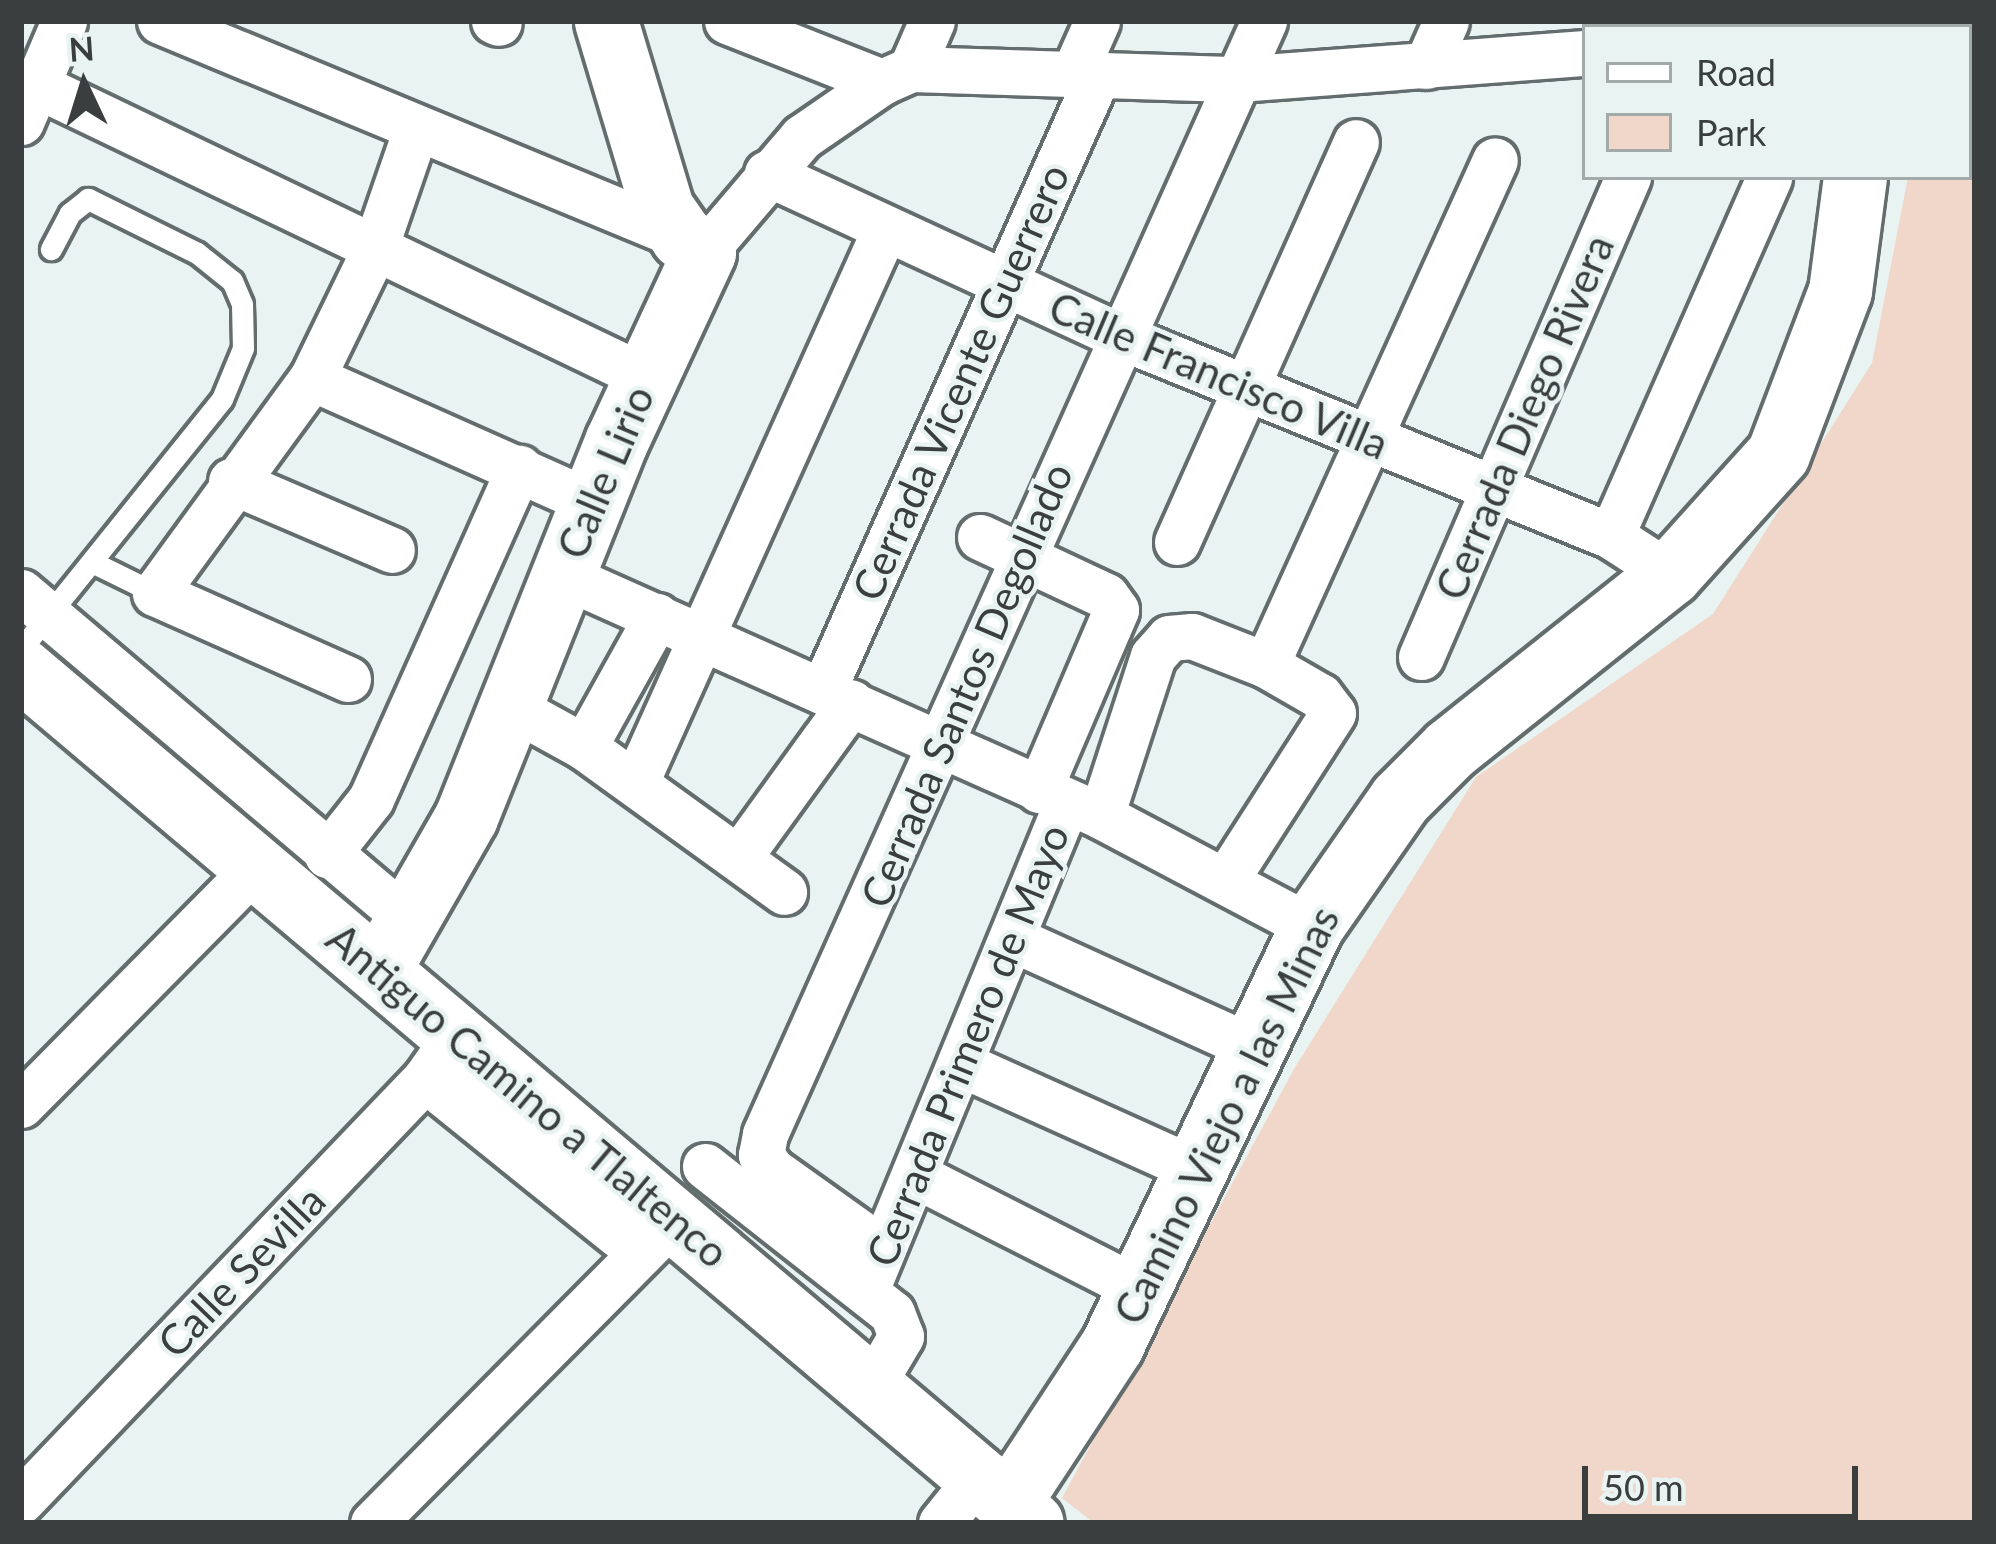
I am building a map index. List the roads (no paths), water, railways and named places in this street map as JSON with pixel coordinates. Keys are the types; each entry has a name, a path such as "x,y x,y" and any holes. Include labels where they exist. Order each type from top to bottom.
{"street":[{"path":"64,21 28,103 375,248 645,377"},
{"path":"160,21 693,245"},
{"path":"606,21 648,171 693,245"},
{"path":"896,76 932,21"},
{"name":"Cerrada Vicente Guerrero","path":"739,856 837,695 1085,75 1097,21"},
{"name":"Cerrada Santos Degollado","path":"873,1267 761,1155 1119,336 1264,21"},
{"path":"1426,66 1446,21"},
{"path":"747,25 896,76 1238,79 1582,53"},
{"name":"Calle Lirio","path":"395,946 466,817 645,377 693,245 802,137 896,76"},
{"path":"348,679 155,593 231,481 312,378 375,248 415,132"},
{"path":"1177,542 1356,142"},
{"path":"1266,665 1496,160"},
{"name":"Calle Francisco Villa","path":"767,172 1119,336 1611,536 1670,574"},
{"name":"Cerrada Diego Rivera","path":"1421,658 1627,180"},
{"path":"1611,536 1768,180"},
{"name":"Camino Viejo a las Minas","path":"990,1507 1112,1345 1311,928 1400,799 1450,748 1670,574 1778,454 1840,291 1855,180"},
{"path":"636,782 707,637 885,229"},
{"path":"312,378 591,502"},
{"path":"327,855 371,799 518,467"},
{"path":"231,481 392,550"},
{"path":"980,537 1106,596 1116,610 1069,803"},
{"path":"562,575 1069,803 1227,878 1311,928"},
{"path":"584,747 657,616"},
{"path":"30,618 327,855 395,946"},
{"path":"1069,803 1153,656 1169,638 1192,635 1266,665 1320,696 1333,713 1227,878"},
{"name":"Antiguo Camino a Tlaltenco","path":"21,669 256,867 395,946 440,1058 657,1236 874,1382 990,1507"},
{"path":"508,705 636,782 784,892"},
{"name":"Cerrada Primero de Mayo","path":"873,1267 1069,803"},
{"path":"21,1105 256,867"},
{"path":"1013,939 1253,1048"},
{"name":"Calle Sevilla","path":"21,1501 440,1058"},
{"path":"961,1064 1195,1169"},
{"path":"705,1166 873,1267 901,1336 874,1382"},
{"path":"915,1174 1139,1289"},
{"path":"373,1523 657,1236"}],"lane":[{"path":"30,618 84,569 222,399 243,348 242,304 232,281 197,253 88,199 70,213 51,249"},
{"path":"84,569 155,593"}]}
